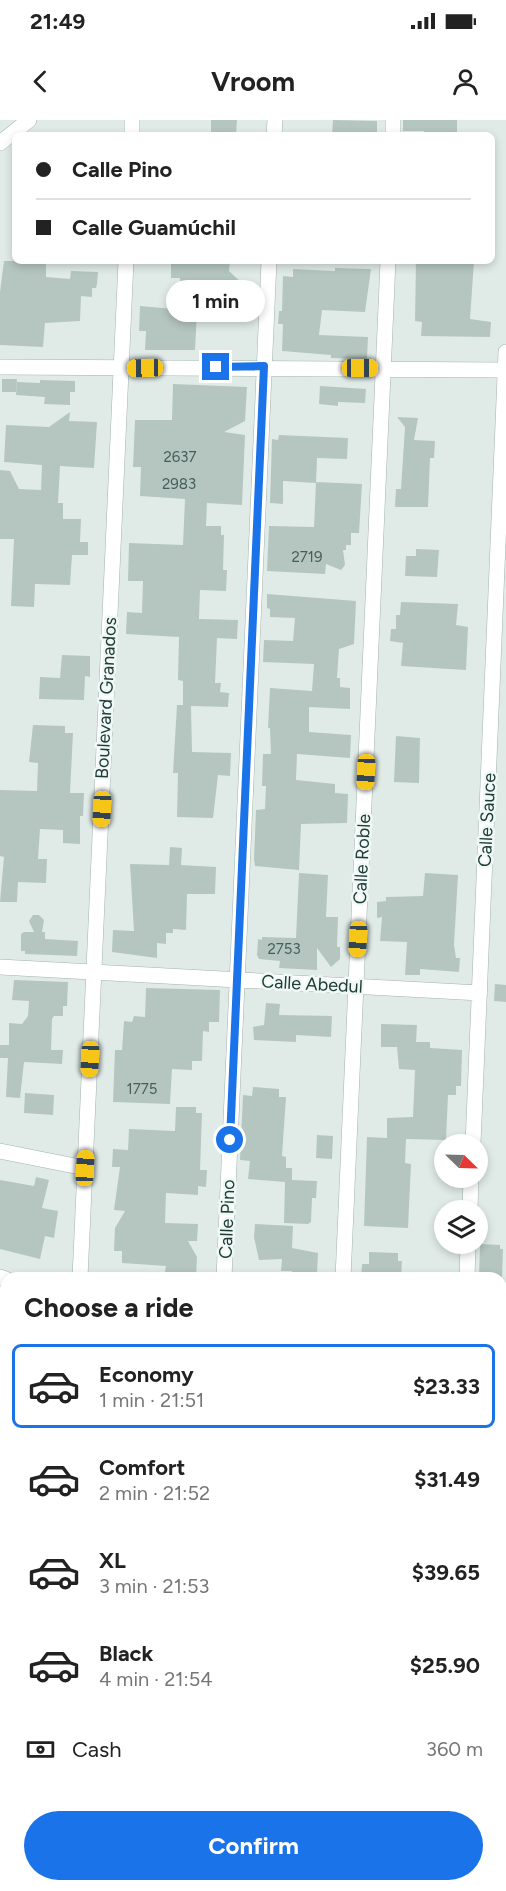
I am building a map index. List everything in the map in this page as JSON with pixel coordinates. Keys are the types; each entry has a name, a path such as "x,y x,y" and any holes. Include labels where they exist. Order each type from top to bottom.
{"street":[{"path":"14,132 29,120"},
{"path":"0,143 12,133"},
{"name":"Boulevard Granados","path":"80,1272 126,264"},
{"name":"Calle Pino","path":"224,1272 269,264"},
{"name":"Calle Roble","path":"344,1272 388,264"},
{"name":"Calle Sauce","path":"473,1134 499,566 506,352"},
{"path":"0,367 264,366 505,370"},
{"name":"Calle Abedul","path":"0,967 480,993"},
{"path":"0,1151 85,1168"},
{"path":"466,1272 467,1254"}],"building":[{"path":"211,120 237,120 236,132 211,132"},
{"path":"333,120 377,121 377,132 332,132"},
{"path":"403,120 457,120 457,132 403,131"},
{"path":"4,261 12,261 12,264 46,264 46,277 70,279 71,271 98,272 96,288 92,288 92,297 81,296 80,321 45,323 43,347 0,345 0,292"},
{"path":"171,264 230,264 229,271 245,286 228,285 225,308 197,309 198,286 180,285 180,278 171,278"},
{"path":"416,264 474,264 470,319 491,322 490,337 421,336 422,322 415,321"},
{"path":"335,268 371,269 365,312 322,310 319,335 368,337 367,359 331,358 331,355 282,351 283,324 278,324 279,311 282,311 283,276 293,277 293,269 335,271"},
{"path":"140,306 197,311 195,350 145,350 146,331 139,331"},
{"path":"2,379 17,379 16,392 2,392"},
{"path":"40,380 75,381 75,392 70,392 70,405 44,404 45,397 16,395 17,382 40,383"},
{"path":"173,384 247,387 245,421 224,432 245,435 242,505 207,503 206,526 221,526 221,535 224,535 223,570 227,570 226,591 200,590 199,619 238,620 237,639 217,638 215,683 221,683 220,692 229,693 228,707 191,706 192,752 231,753 230,776 218,775 213,818 177,817 178,773 173,773 177,705 183,705 183,681 178,680 179,637 126,634 127,612 142,613 143,581 128,581 129,543 183,545 185,499 140,496 141,467 133,467 135,420 172,420"},
{"path":"320,386 366,389 365,403 338,402 338,406 319,404"},
{"path":"70,412 69,421 97,422 94,468 60,466 58,503 63,503 63,519 81,519 80,542 88,542 88,555 72,555 70,585 35,584 34,607 11,606 14,539 0,539 0,470 10,471 19,489 41,490 42,465 4,462 6,425 49,427"},
{"path":"397,417 418,418 414,440 435,441 434,458 430,458 428,507 395,507 396,489 401,489 405,427"},
{"path":"279,435 348,438 347,459 317,458 316,483 283,481 283,504 270,503 272,439 278,440"},
{"path":"316,482 362,484 359,533 351,533 351,545 346,545 346,550 343,550 345,565 341,570 326,564 325,574 267,571 269,526 314,527"},
{"path":"416,549 439,550 437,577 405,576 406,556 416,556"},
{"path":"267,594 356,601 354,644 339,649 337,678 340,678 340,687 350,688 350,709 309,707 309,732 351,735 350,758 297,754 296,780 335,784 335,793 348,794 347,823 301,824 299,870 255,866 254,859 256,810 265,809 266,786 262,786 263,754 271,754 270,728 268,728 270,688 312,691 314,664 263,662 264,640 293,641 295,618 270,617 270,609 267,608"},
{"path":"401,602 458,604 456,625 468,627 466,670 401,666 403,643 390,641 391,629 396,629 396,615 400,615"},
{"path":"62,655 90,656 90,677 85,676 84,700 39,699 40,677 60,678"},
{"path":"33,725 65,726 65,733 73,733 70,793 84,793 83,816 80,816 80,844 63,843 63,830 40,829 38,859 47,859 46,883 18,882 17,902 0,902 4,857 0,856 0,790 37,791 38,763 29,762"},
{"path":"396,736 420,738 419,783 394,782"},
{"path":"170,847 182,848 181,865 216,867 215,894 187,894 186,930 173,929 173,933 166,933 166,944 157,943 157,958 112,952 113,930 134,931 130,864 169,865"},
{"path":"299,873 328,875 326,917 338,917 337,947 340,947 340,959 331,967 317,948 317,970 279,968 280,961 259,959 257,955 258,939 262,940 262,937 296,938"},
{"path":"425,873 458,875 454,945 456,958 460,958 459,972 420,969 420,975 405,975 407,942 380,941 382,917 377,918 377,902 386,901 386,897 423,896"},
{"path":"33,915 39,915 44,920 42,932 45,932 45,939 78,941 77,956 25,954 25,951 21,951 21,934 34,932 29,921"},
{"path":"14,980 68,982 67,1006 63,1006 63,1016 54,1016 52,1019 51,1050 63,1050 62,1064 24,1062 20,1098 6,1097 8,1058 0,1058 0,1045 9,1045 9,1023 22,1024 28,1016 29,1001 12,1000"},
{"path":"495,984 506,985 506,1002 494,1001"},
{"path":"146,988 220,990 219,1022 209,1022 209,1032 203,1031 202,1061 192,1061 192,1070 172,1069 170,1104 113,1102 115,1050 122,1050 124,1021 132,1022 134,1016 145,1017"},
{"path":"266,1003 280,1004 279,1015 332,1016 331,1037 296,1035 296,1042 254,1040 253,1027 264,1025"},
{"path":"381,1024 417,1025 416,1042 430,1042 430,1048 462,1050 461,1086 456,1086 456,1095 448,1095 446,1134 434,1134 434,1140 406,1139 405,1163 411,1164 408,1228 364,1226 367,1137 387,1138 387,1118 413,1117 415,1070 399,1069 397,1047 381,1047"},
{"path":"253,1087 279,1089 279,1097 286,1097 282,1156 286,1157 286,1168 292,1168 292,1180 317,1181 316,1198 312,1198 311,1222 308,1224 284,1223 285,1182 248,1179 250,1161 240,1160 243,1095 252,1096"},
{"path":"25,1093 54,1095 53,1115 24,1113"},
{"path":"176,1107 196,1107 196,1113 202,1113 200,1170 207,1170 206,1187 198,1186 198,1195 166,1193 165,1223 198,1224 197,1241 188,1241 197,1257 196,1272 165,1272 166,1266 122,1263 122,1251 114,1251 115,1228 125,1211 114,1210 120,1167 112,1167 113,1149 128,1150 129,1129 175,1131"},
{"path":"317,1135 333,1136 332,1159 316,1158"},
{"path":"36,1177 49,1180 42,1208 58,1211 54,1238 45,1236 40,1259 0,1249 0,1180 34,1186"},
{"path":"255,1224 293,1226 292,1248 318,1253 317,1272 281,1271 282,1259 259,1260 254,1237"},
{"path":"488,1244 500,1245 500,1249 503,1249 502,1272 479,1272 480,1254 488,1254"},
{"path":"369,1252 398,1253 398,1261 402,1261 401,1272 361,1272 362,1264 369,1264"}],"route":[{"path":"216,367 264,366 230,1140"}]}
